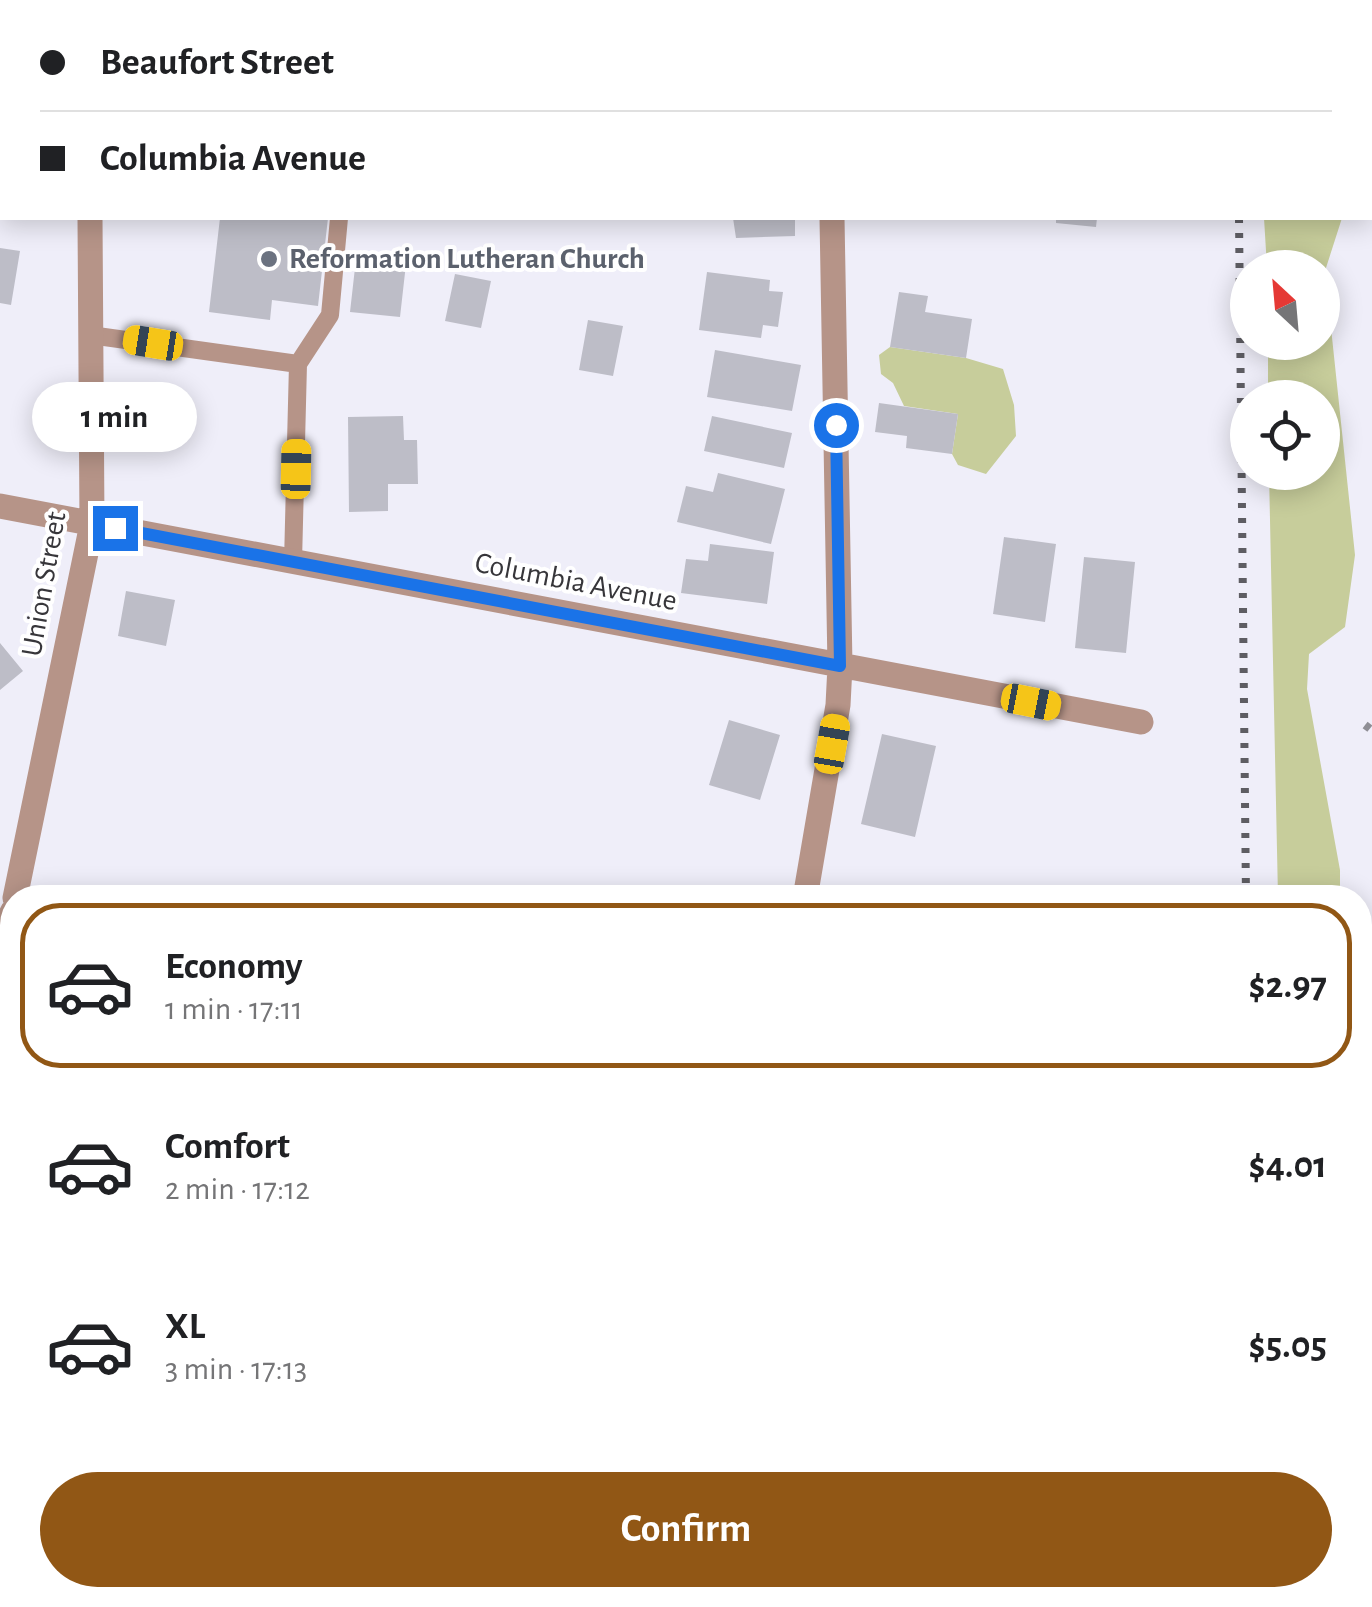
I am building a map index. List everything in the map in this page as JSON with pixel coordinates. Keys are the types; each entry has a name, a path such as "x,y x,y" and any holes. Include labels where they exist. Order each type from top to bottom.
{"street":[{"name":"Union Street","path":"19,885 92,524 90,220"},
{"path":"807,885 838,705 840,666 832,220"},
{"name":"Columbia Avenue","path":"0,506 1140,722"}],"lane":[{"path":"293,562 298,364 330,315 339,220"},
{"path":"90,335 298,364"}],"path":[{"path":"1365,730 1372,721"}],"green space":[{"path":"1264,220 1341,220 1332,250 1266,250"},
{"path":"890,347 966,358 1003,369 1014,405 1016,436 986,474 958,465 952,454 958,414 904,406 893,383 881,374 879,355"},
{"path":"1268,360 1334,360 1337,380 1268,380"},
{"path":"1340,413 1355,555 1345,627 1309,654 1307,689 1340,885 1278,885 1269,490 1340,490"}],"building":[{"name":"Reformation Lutheran Church","path":"220,220 328,220 318,306 272,300 270,320 209,312"},
{"path":"733,220 795,220 795,236 736,238"},
{"path":"1056,220 1097,220 1096,227"},
{"path":"0,248 20,251 11,305 0,303"},
{"path":"356,259 406,264 400,317 350,312"},
{"path":"707,272 770,280 769,291 783,292 778,327 763,325 761,338 699,330"},
{"path":"455,274 491,281 481,328 445,321"},
{"path":"899,292 928,296 925,312 972,319 966,358 890,347"},
{"path":"588,320 623,326 613,376 579,370"},
{"path":"715,350 801,365 792,411 707,397"},
{"path":"879,403 958,414 952,454 906,448 907,436 875,432"},
{"path":"403,416 404,440 417,440 418,484 388,484 388,511 349,512 348,417"},
{"path":"712,416 792,433 784,468 704,451"},
{"path":"718,473 785,489 771,544 677,522 686,486 713,492"},
{"path":"1004,537 1056,544 1045,622 993,614"},
{"path":"710,544 774,552 767,604 681,593 686,559 708,561"},
{"path":"1084,557 1135,562 1126,653 1075,648"},
{"path":"126,591 175,600 166,646 118,636"},
{"path":"0,643 23,671 0,690"},
{"path":"729,720 780,735 760,800 709,785"},
{"path":"882,734 936,746 915,837 861,824"}],"railway":[{"path":"1239,220 1246,885"}],"place":[{"name":"Reformation Lutheran Church","path":"269,259"}],"route":[{"path":"115,528 840,666 836,425"}]}
